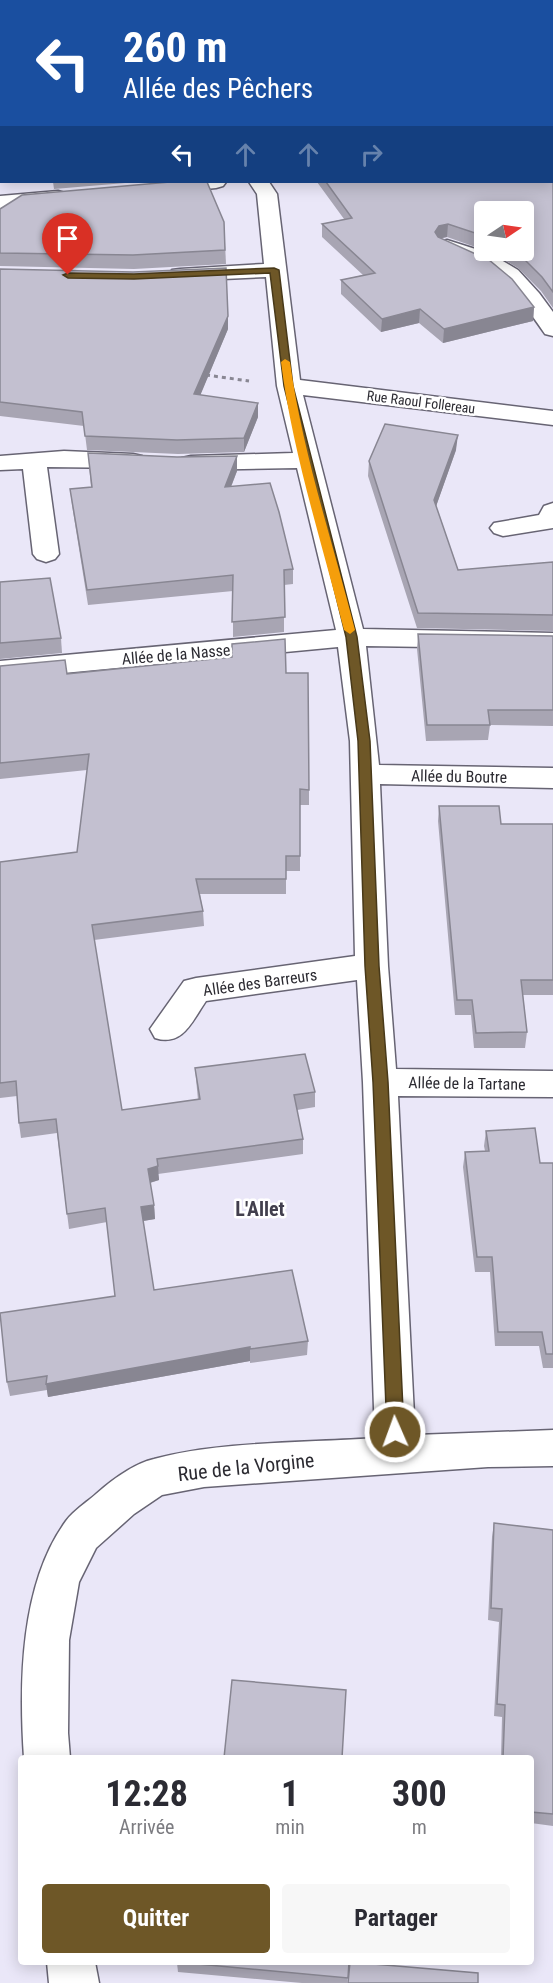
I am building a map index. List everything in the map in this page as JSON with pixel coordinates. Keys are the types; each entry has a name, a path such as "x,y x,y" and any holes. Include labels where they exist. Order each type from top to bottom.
{"street":[{"path":"147,189 206,183"},
{"path":"260,183 267,194 289,386 351,637 366,774 372,966 380,1082 396,1455"},
{"path":"0,202 80,195"},
{"path":"446,245 496,263 516,279 536,301 553,329"},
{"path":"157,276 274,270"},
{"name":"Rue Raoul Follereau","path":"289,386 553,418"},
{"path":"0,464 64,458 161,463 306,460"},
{"path":"34,461 46,554"},
{"path":"503,528 550,521 553,511"},
{"name":"Allée de la Nasse","path":"0,670 351,637 553,641"},
{"name":"Allée du Boutre","path":"366,774 553,778"},
{"name":"Allée des Barreurs","path":"167,1029 196,990 372,966"},
{"name":"Allée de la Tartane","path":"380,1082 553,1084"},
{"name":"Rue de la Vorgine","path":"47,1755 45,1733 47,1640 58,1579 81,1534 119,1500 153,1478 204,1468 488,1449 553,1448"},
{"path":"71,1965 74,1983"}],"path":[{"path":"198,374 289,386"}],"building":[{"path":"159,183 207,183 224,222 225,250 133,255 0,253 0,209 22,195"},
{"path":"327,183 553,183 553,292 526,261 534,261 534,201 474,201 474,233 448,224 439,226 435,232 438,237 474,253 474,261 490,261 512,279 534,307 444,329 420,309 382,319 341,280 375,273 322,224 352,218"},
{"path":"226,268 228,316 194,394 258,403 244,438 177,440 85,436 82,412 0,402 0,269 133,272"},
{"path":"385,424 458,435 434,500 458,570 553,562 553,615 418,613 369,461"},
{"path":"88,453 177,457 237,456 225,487 270,483 293,569 284,570 285,617 232,622 233,575 87,590 70,489 92,487"},
{"path":"50,578 61,638 0,643 0,582"},
{"path":"418,634 553,636 553,710 488,710 490,725 427,725"},
{"path":"285,639 286,673 308,673 309,790 300,789 300,856 286,856 286,879 196,879 203,911 92,925 122,1110 200,1099 195,1068 305,1054 315,1092 294,1095 303,1139 157,1159 158,1166 148,1169 154,1205 141,1207 154,1290 292,1270 308,1341 250,1349 250,1347 46,1384 47,1376 7,1382 0,1313 115,1296 105,1208 67,1214 56,1119 19,1123 16,1081 0,1083 0,862 77,852 89,754 0,763 0,666 65,660 67,674 232,657 232,644"},
{"path":"439,806 499,806 501,824 553,824 553,980 521,980 527,1032 476,1033 472,1000 457,1000"},
{"path":"535,1128 540,1163 553,1163 553,1354 546,1354 542,1332 498,1332 492,1257 477,1257 465,1152 489,1151 486,1131"},
{"path":"494,1523 553,1530 553,1814 534,1812 534,1755 503,1755 505,1705 497,1704 502,1609 491,1608"},
{"path":"232,1680 346,1690 342,1755 224,1755"},
{"path":"209,1965 349,1965 348,1978"},
{"path":"350,1965 385,1965 478,1973 478,1983 348,1983"}],"slow traffic":[{"path":"285,362 306,460 350,630"}],"district":[{"name":"L'Allet","path":"260,1209"}],"route":[{"path":"68,275 134,277 274,270 289,386 351,637 364,741 372,966 380,1082 395,1432"}]}
